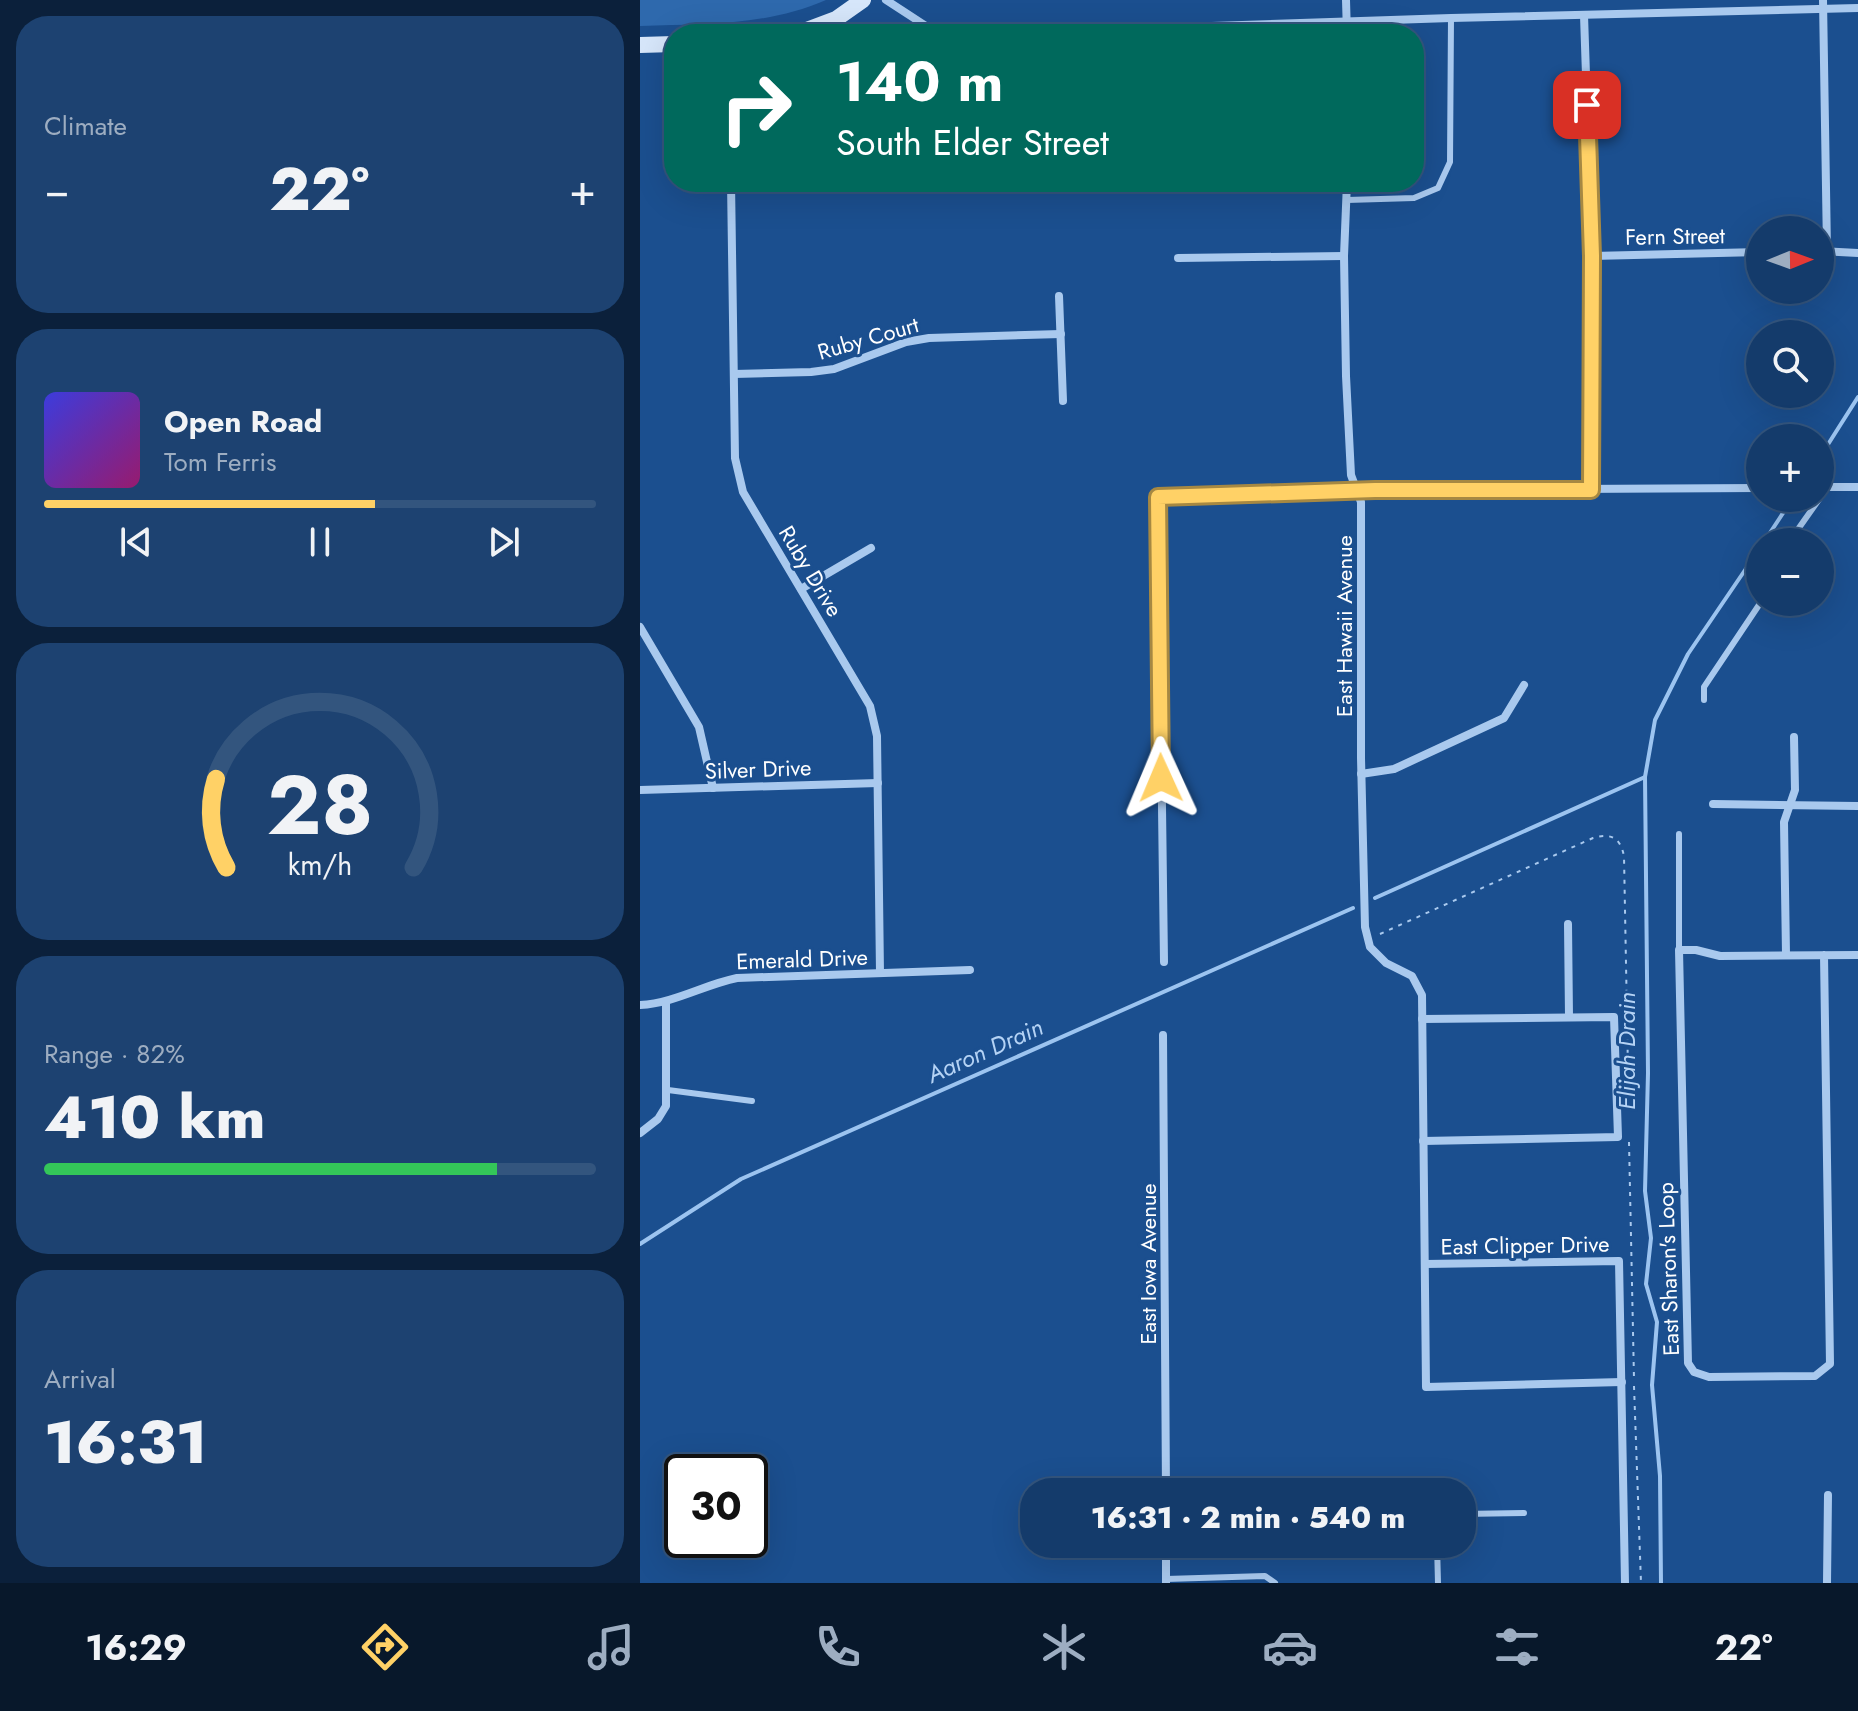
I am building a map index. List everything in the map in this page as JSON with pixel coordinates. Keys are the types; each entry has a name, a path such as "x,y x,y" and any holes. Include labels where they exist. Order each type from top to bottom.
{"street":[{"path":"823,24 836,19 863,0"},
{"path":"886,0 923,24"},
{"path":"1346,0 1347,22"},
{"path":"1284,24 1822,4 1858,8"},
{"path":"1822,4 1824,216"},
{"path":"1584,15 1592,256 1591,490"},
{"path":"640,45 664,44"},
{"name":"Ruby Drive","path":"731,192 735,458 743,492 870,706 877,736 880,973"},
{"name":"East Hawaii Avenue","path":"1347,192 1344,256 1351,475 1361,502 1361,774 1365,927"},
{"path":"1834,251 1858,253"},
{"name":"Fern Street","path":"1592,256 1746,252"},
{"path":"1178,258 1344,256"},
{"path":"1059,296 1063,401"},
{"name":"Ruby Court","path":"734,374 834,369 906,342 929,338 1061,334"},
{"path":"1834,487 1858,487"},
{"path":"1164,962 1158,497 1546,488 1746,488"},
{"path":"801,589 871,548"},
{"path":"640,627 699,727 713,788"},
{"path":"1361,774 1394,769 1504,718 1524,685"},
{"path":"1786,955 1784,822 1795,790 1794,737"},
{"name":"Silver Drive","path":"640,790 878,783"},
{"path":"1713,804 1858,806"},
{"path":"1568,924 1569,1017"},
{"name":"East Clipper Drive","path":"1365,927 1370,947 1386,963 1412,976 1422,995 1425,1264 1619,1261 1625,1583"},
{"path":"1679,950 1696,950 1720,956 1858,955"},
{"name":"East Sharon's Loop","path":"1679,950 1677,971 1688,1363 1694,1372 1709,1377 1815,1376 1830,1364 1824,955"},
{"name":"Emerald Drive","path":"640,1005 666,1003 717,982 737,978 970,970"},
{"path":"640,1133 658,1119 666,1106 666,1003"},
{"path":"1422,1019 1614,1017 1618,1137 1423,1141"},
{"name":"East Iowa Avenue","path":"1163,1035 1166,1478"},
{"path":"1425,1264 1426,1387 1622,1382"},
{"path":"1827,1583 1828,1495"},
{"path":"1166,1558 1166,1581"}],"lane":[{"path":"1347,200 1414,198 1438,188 1450,162 1451,18"},
{"path":"1704,700 1704,687 1752,616"},
{"path":"1679,834 1679,950"},
{"path":"668,1090 752,1101"},
{"path":"1476,1514 1524,1513"},
{"path":"1437,1558 1438,1583"},
{"path":"1166,1581 1265,1576 1275,1583"}],"path":[{"path":"1368,939 1593,838 1612,835 1618,839 1624,856 1628,1075"},
{"path":"1629,1138 1641,1583"}],"shaded area":[{"path":"640,0 826,0 758,19 640,26"}],"waterway":[{"name":"Elijah Drain","path":"1834,435 1858,397"},
{"name":"Elijah Drain","path":"1773,528 1784,512"},
{"name":"Elijah Drain","path":"1661,1583 1660,1476 1652,1385 1657,1322 1646,1284 1651,1238 1645,1191 1648,1073 1645,777 1655,720 1688,654 1746,569"},
{"name":"Aaron Drain","path":"1375,898 1645,777"},
{"name":"Aaron Drain","path":"640,1244 741,1179 1353,908"}],"route":[{"path":"1161,778 1158,497 1375,490 1591,490 1592,256 1587,105"}]}
